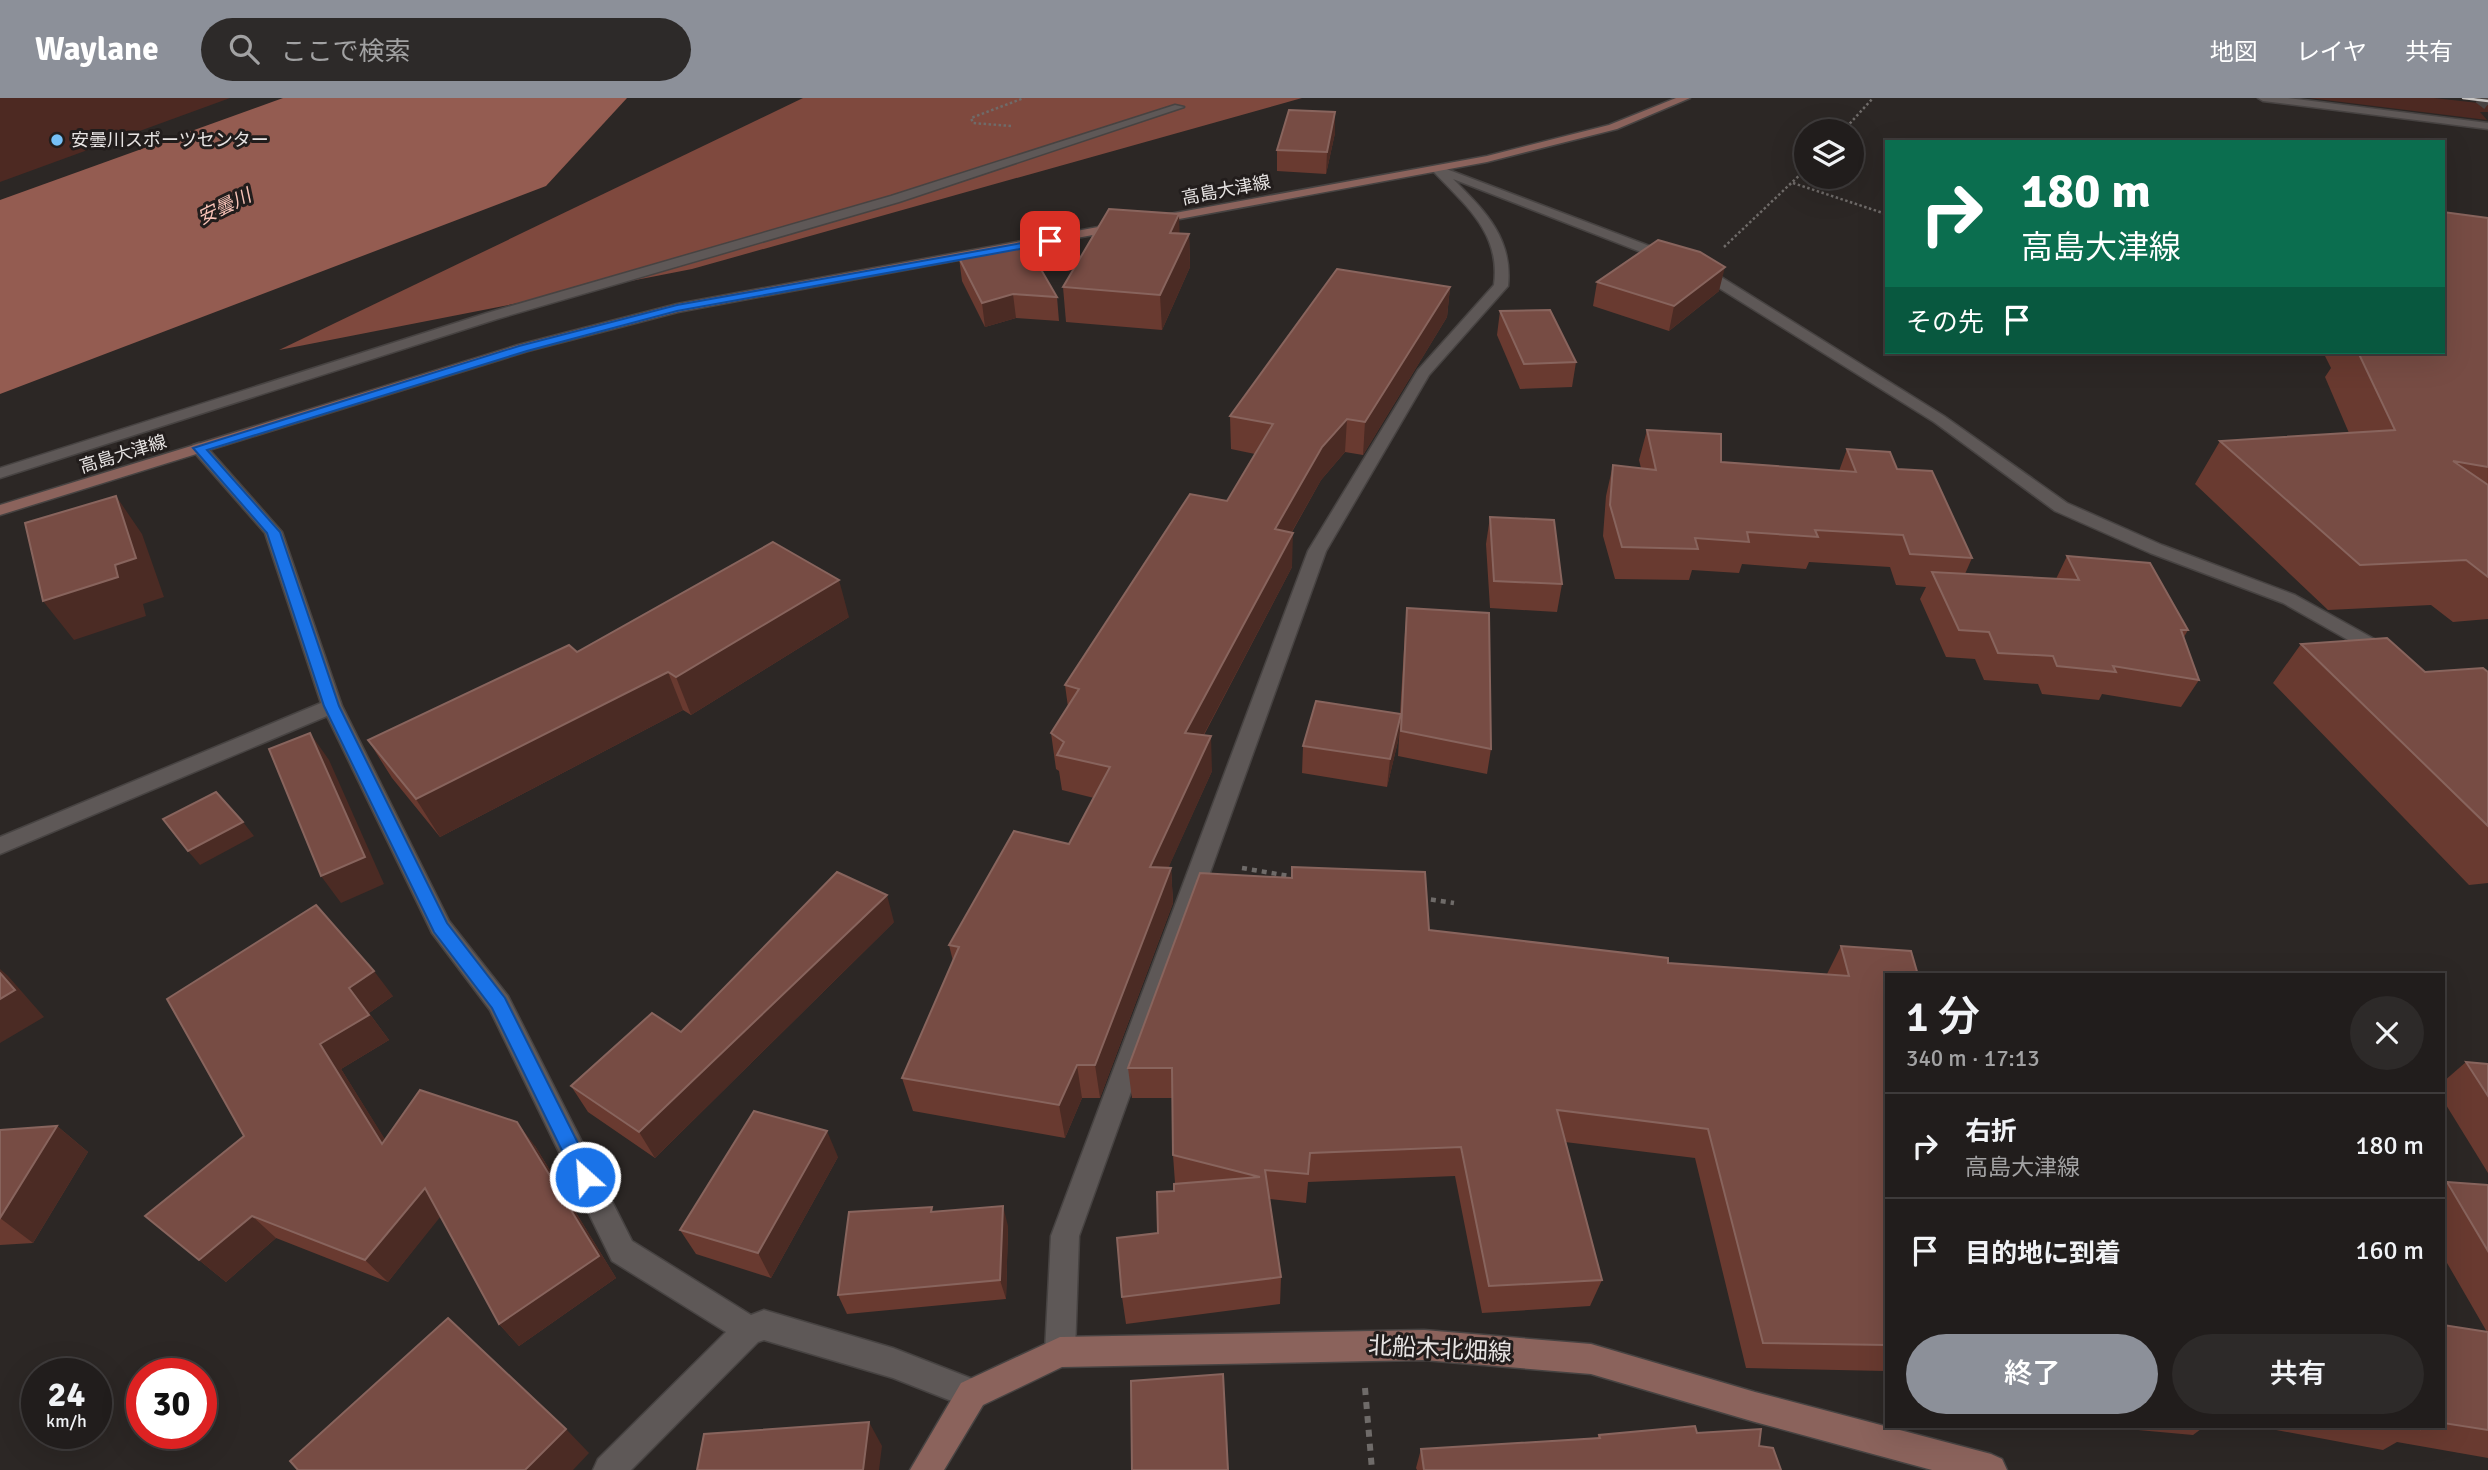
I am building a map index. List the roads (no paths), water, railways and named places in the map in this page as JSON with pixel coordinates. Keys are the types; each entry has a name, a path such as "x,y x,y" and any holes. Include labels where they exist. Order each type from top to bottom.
{"main road":[{"name":"高島大津線","path":"0,510 523,348 677,308 1437,169 1556,143 1613,127 1685,98"},
{"name":"北船木北畑線","path":"972,1394 1060,1352 1424,1345 1591,1359 1755,1407 1991,1470"},
{"path":"926,1470 972,1394"}],"street":[{"path":"2263,98 2488,126"},
{"path":"0,473 492,316 895,200 1179,107"},
{"path":"1437,169 1700,270 1939,419 2061,507 2156,549 2289,599 2405,665"},
{"path":"1060,1352 1065,1236 1317,551 1423,373 1502,286 1504,274 1495,234 1437,169"},
{"path":"199,448 273,532 332,706 440,927 499,1003 622,1251 749,1330"},
{"path":"0,846 332,706"},
{"path":"609,1470 749,1330 764,1325 893,1363 972,1394"}],"water":[{"name":"安曇川","path":"283,98 627,98 546,186 0,394 0,200"}],"tunnel":[{"path":"2479,98 2488,105"}],"railway":[{"path":"2463,98 2488,101"}],"place":[{"name":"安曇川スポーツセンター","path":"57,140"}]}
